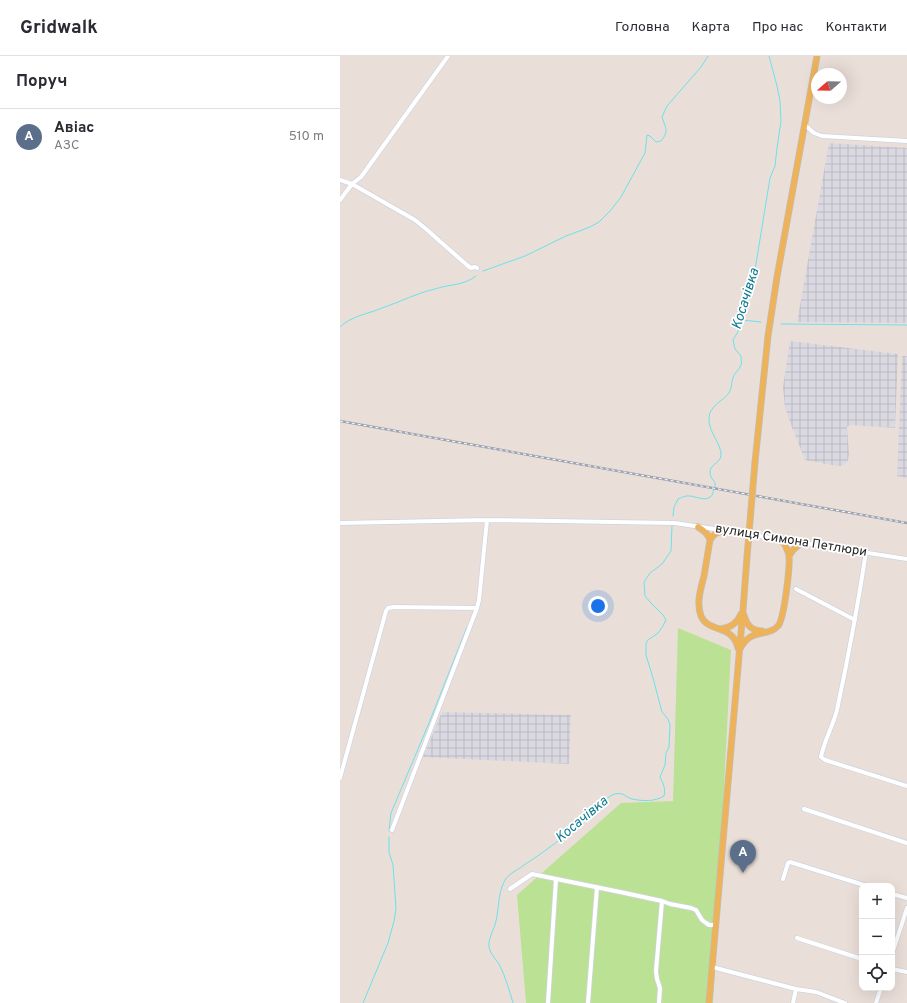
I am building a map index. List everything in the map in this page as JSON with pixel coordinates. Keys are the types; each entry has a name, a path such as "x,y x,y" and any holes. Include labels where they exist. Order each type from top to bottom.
{"main road":[{"path":"709,1003 755,462 768,336 817,56"},
{"path":"698,527 705,531 710,540"},
{"path":"725,531 716,533 710,540 699,606 701,615 707,624 729,633 737,643 739,652"},
{"path":"739,652 742,645 751,636 771,631 778,627 781,622 789,556 787,548 782,540"},
{"path":"789,556 801,543"},
{"path":"720,629 731,627 739,619 743,610"},
{"path":"743,610 747,624 750,627 755,630 771,631"}],"street":[{"path":"340,200 352,184 361,176 448,56"},
{"path":"805,125 814,133 822,136 907,141"},
{"path":"340,180 352,184 415,220 468,266 471,268 477,268"},
{"path":"392,830 477,608 487,520"},
{"name":"вулиця Симона Петлюри","path":"340,523 487,520 675,523 907,559"},
{"path":"866,552 845,674 836,715 821,757 825,760 907,786"},
{"path":"796,589 855,620"},
{"path":"340,778 388,608 477,608"},
{"path":"804,809 907,843"},
{"path":"783,879 788,863 790,862 859,884"},
{"path":"510,889 532,874 692,908 696,910 702,920 706,923 709,925 716,925"},
{"path":"548,1003 556,879"},
{"path":"588,1003 597,887"},
{"path":"895,895 907,898"},
{"path":"659,1003 660,988 656,970 662,901"},
{"path":"895,945 907,908"},
{"path":"797,938 859,957"},
{"path":"712,967 796,989 816,992 845,1003"},
{"path":"895,970 907,972"},
{"path":"793,1003 796,989"},
{"path":"876,1003 880,991"}],"shaded area":[{"path":"829,143 907,148 907,323 797,322"},
{"path":"790,341 898,354 895,428 850,425 847,427 849,455 845,464 837,466 805,460 785,408 783,387"},
{"path":"902,356 907,356 907,478 897,476"},
{"path":"442,712 571,715 569,764 423,757"}],"green space":[{"path":"678,628 731,650 713,1003 526,1003 517,895 621,803 673,801"}],"waterway":[{"path":"483,271 525,256 599,222 621,197 645,153 647,135 656,142 661,141 664,138 666,127 662,117 667,106 701,67 708,56"},
{"name":"Косачівка","path":"673,516 674,507 678,499 685,496 705,499 711,497 713,494 715,483 711,476 710,470 719,460 721,451 709,423 709,418 711,410 731,390 732,380 741,364 741,356 735,349 733,340 739,330 741,320 744,315 748,294 754,276 770,178 775,166 781,121 780,101 769,56"},
{"path":"340,327 349,320 422,293 441,287 466,282 476,276"},
{"path":"742,320 761,322"},
{"path":"781,324 907,325"},
{"name":"Косачівка","path":"513,1003 502,971 489,947 490,937 496,921 501,891 506,879 510,874 554,844 612,795 622,794 632,799 644,801 653,800 664,796 664,788 660,777 665,765 666,753 669,747 670,725 668,719 662,712 646,655 646,643 658,633 666,620 645,596 644,582 650,573 662,564 671,551 672,526"},
{"path":"389,831 391,813 467,627"},
{"path":"363,1003 388,943 396,909 393,865 389,852 389,837"}],"railway":[{"path":"340,421 907,523"}],"place":[{"name":"Авіас","path":"743,873"}]}
